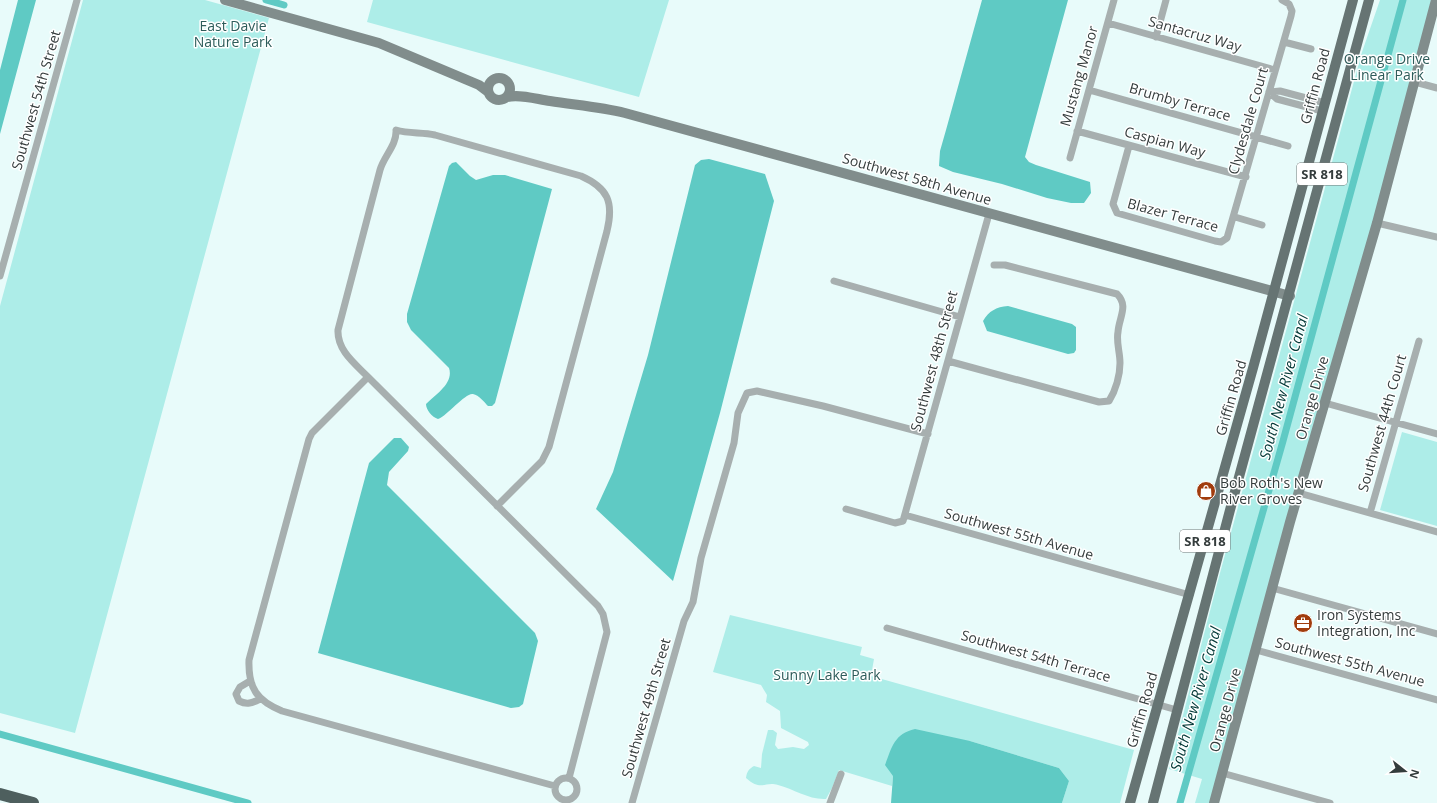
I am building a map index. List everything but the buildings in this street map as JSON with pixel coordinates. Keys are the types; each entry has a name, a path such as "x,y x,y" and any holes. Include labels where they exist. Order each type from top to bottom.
{"highway":[{"path":"0,794 33,803"}],"main road":[{"name":"Griffin Road","path":"1130,803 1275,292 1353,0"},
{"name":"Griffin Road","path":"1153,803 1230,510 1290,296 1369,0"},
{"path":"1318,189 1313,184 1330,121 1324,107"},
{"path":"1231,448 1232,461 1234,465 1241,470"},
{"path":"1224,475 1230,484 1230,510"}],"street":[{"name":"Southwest 54th Street","path":"0,276 77,0"},
{"path":"225,0 379,43 462,77 488,91"},
{"name":"Mustang Manor","path":"1070,158 1114,0"},
{"path":"1156,36 1166,0"},
{"name":"Clydesdale Court","path":"1225,240 1230,235 1291,16 1291,8 1289,4 1282,0"},
{"name":"Orange Drive","path":"1214,803 1272,588 1416,82 1436,0"},
{"name":"Santacruz Way","path":"1108,23 1275,70"},
{"path":"1284,42 1311,49"},
{"path":"462,77 492,79 503,78 509,84 510,88 506,97 501,100 495,100 490,97 488,87 492,79"},
{"path":"1416,82 1437,88"},
{"name":"Southwest 58th Avenue","path":"509,84 535,98"},
{"name":"Brumby Terrace","path":"1089,90 1288,146"},
{"path":"1269,92 1280,91 1324,107"},
{"name":"Southwest 58th Avenue","path":"506,97 512,96 535,98 618,111 1290,296"},
{"path":"497,506 542,461 550,447 610,221 609,202 600,187 581,176 435,135 424,133 407,134 396,130 397,140 384,158 380,170 338,330 338,337 345,353 368,377 497,506 598,606 606,623 607,632 568,778"},
{"name":"Caspian Way","path":"1077,131 1246,177"},
{"name":"Blazer Terrace","path":"1129,146 1113,204 1115,211 1126,217 1218,242 1225,240"},
{"name":"Southwest 48th Street","path":"905,515 989,214"},
{"path":"1235,217 1262,225"},
{"path":"1377,223 1437,237"},
{"path":"948,361 1099,402 1109,401 1115,392 1120,364 1118,331 1124,308 1121,299 1117,294 1005,265 994,265"},
{"path":"834,281 960,317"},
{"name":"Southwest 44th Court","path":"1370,512 1419,341"},
{"path":"368,377 312,433 309,439 249,660 250,682 260,699 270,706 282,711 555,786"},
{"name":"Southwest 49th Street","path":"632,803 684,621 693,602 701,558 734,443 738,413 747,393 757,391 823,406 928,434"},
{"path":"1325,403 1437,434"},
{"path":"1299,493 1437,532"},
{"path":"846,509 895,523 903,521 905,515"},
{"name":"Southwest 55th Avenue","path":"905,515 1190,595"},
{"path":"1272,588 1437,634"},
{"name":"Southwest 54th Terrace","path":"887,628 1177,710"},
{"name":"Southwest 55th Avenue","path":"1256,650 1437,700"},
{"path":"250,682 240,687 236,694 239,701 245,704 252,703 260,699"},
{"path":"1222,773 1330,803"},
{"path":"830,803 841,774"},
{"path":"562,778 568,778 575,783 576,792 571,799 562,801 556,794 555,786 562,778"}],"green space":[{"name":"East Davie Nature Park","path":"83,0 205,0 269,18 75,733 0,713 0,306"},
{"path":"373,0 669,0 639,97 367,22"},
{"name":"Orange Drive Linear Park","path":"1380,0 1431,0 1421,50 1210,803 1195,803 1202,779 1169,769 1217,584 1362,52"},
{"path":"1402,432 1437,442 1437,526 1380,510"},
{"name":"Sunny Lake Park","path":"730,615 862,647 860,655 874,659 871,676 1134,750 1120,803 1062,803 1069,781 1059,768 970,741 893,776 892,786 839,770 826,799 814,798 778,785 759,785 751,782 746,778 746,776 748,770 754,766 761,768 762,754 768,730 773,730 777,733 775,745 778,749 793,747 804,749 809,745 808,742 781,728 780,711 766,702 767,695 761,685 713,672"}],"shaded area":[{"path":"18,0 36,0 0,134 0,70"},
{"path":"982,0 1068,0 1025,157 1029,162 1036,165 1090,182 1091,193 1084,203 1071,203 1047,198 1002,184 953,172 939,166 940,151"},
{"path":"709,159 765,174 774,201 720,413 673,581 596,509 613,472 648,355 695,165 701,160"},
{"path":"456,162 476,180 493,175 505,175 552,189 495,403 492,406 488,406 477,396 470,394 438,419 430,413 426,404 447,383 450,373 449,368 411,330 407,322 407,314 449,166"},
{"path":"1008,306 1072,324 1076,327 1076,350 1074,353 1068,354 987,331 983,321 990,312 1000,307"},
{"path":"394,438 401,438 409,447 408,451 389,472 387,485 535,633 538,641 523,704 519,707 511,708 318,653 369,463"},
{"path":"915,729 970,741 1059,768 1069,781 1062,803 891,803 893,776 885,765 892,747 898,738 902,734"}],"waterway":[{"path":"266,0 284,5"},
{"name":"South New River Canal","path":"1180,803 1283,441 1403,0"},
{"path":"0,734 248,803"}],"place":[{"name":"Bob Roth's New River Groves","path":"1206,491"},
{"name":"Iron Systems Integration, Inc","path":"1303,623"}]}
